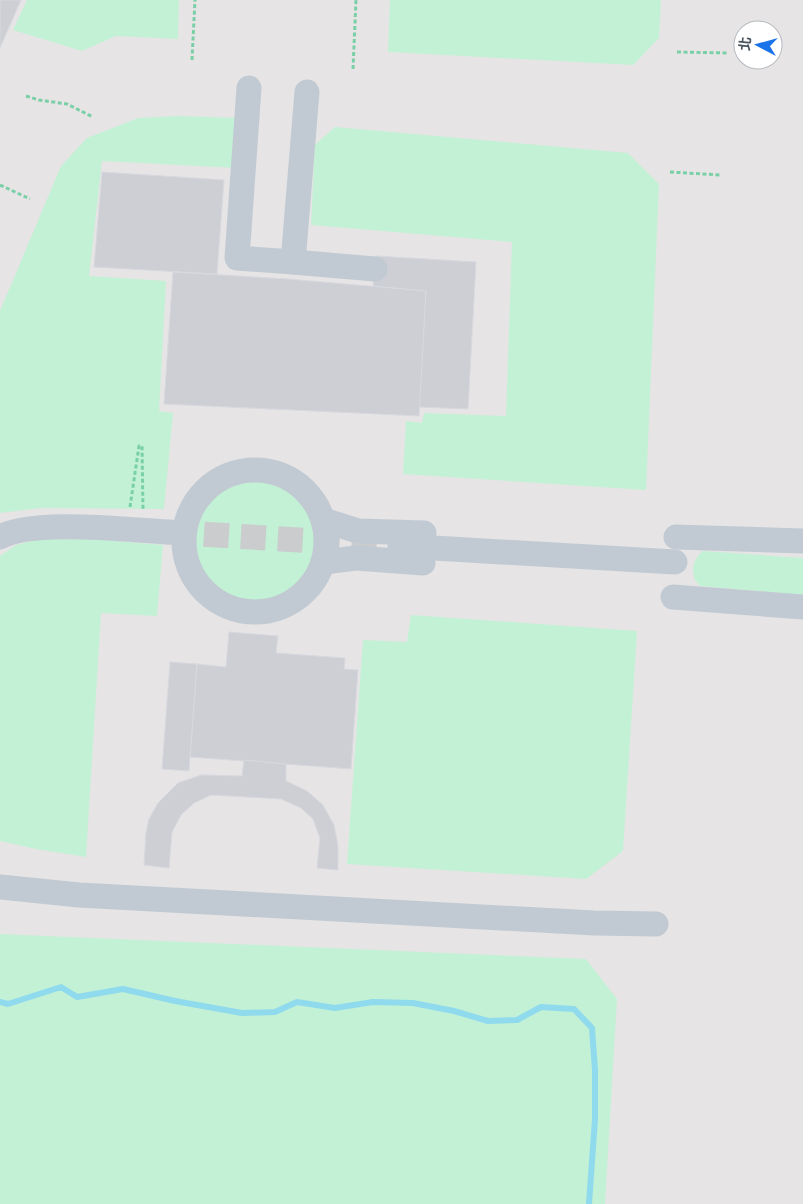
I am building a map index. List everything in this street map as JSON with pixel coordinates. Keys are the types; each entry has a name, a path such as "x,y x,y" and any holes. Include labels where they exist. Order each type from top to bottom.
{"street":[{"path":"250,88 237,258 375,269"},
{"path":"293,262 307,92"},
{"path":"249,470 268,471 286,477 303,488 315,503 323,520 326,548 323,562 315,580 303,595 287,606 269,612 249,613 230,609 213,600 189,570 184,551 184,532 189,513 199,497 213,483 230,474 249,470"},
{"path":"323,520 358,531 517,537 555,556"},
{"path":"0,537 21,529 63,527 167,532"},
{"path":"676,537 803,540"},
{"path":"400,546 675,562"},
{"path":"323,562 356,558 531,570 555,556"},
{"path":"673,597 803,607"},
{"path":"0,887 99,896 594,923 656,924"}],"path":[{"path":"192,60 195,0"},
{"path":"353,69 356,0"},
{"path":"677,52 729,54"},
{"path":"26,96 67,104 93,117"},
{"path":"670,172 721,175"},
{"path":"0,185 30,199"},
{"path":"129,512 139,446 142,446 144,516"}],"shaded area":[{"path":"0,0 803,0 803,1204 0,1204"}],"green space":[{"path":"27,0 179,0 178,39 116,36 82,51 13,30"},
{"path":"390,0 661,0 659,38 633,65 388,52"},
{"path":"178,116 241,118 237,168 102,161 89,276 166,281 159,411 173,413 164,509 41,508 0,513 0,311 61,166 87,138 138,118"},
{"path":"335,127 628,153 659,184 646,490 403,474 406,421 422,423 424,413 506,416 512,242 311,225 315,145"},
{"path":"255,482 267,483 278,487 288,492 297,500 305,509 310,519 314,530 314,554 310,565 305,575 297,584 288,592 278,597 267,601 255,602 243,601 232,597 222,592 213,584 205,575 200,565 196,554 195,542 196,530 200,519 205,509 213,500 222,492 232,487 243,483"},
{"path":"52,536 163,545 157,616 101,613 86,857 0,841 0,556 16,545"},
{"path":"703,551 803,558 803,595 700,586 695,580 693,568 697,557"},
{"path":"411,615 637,631 623,851 586,879 347,864 363,640 407,642"},
{"path":"0,934 586,959 617,999 605,1204 0,1204"}],"building":[{"path":"0,0 21,0 0,48"},
{"path":"102,172 224,180 217,274 94,267"},
{"path":"376,256 476,262 468,409 419,407 426,291 373,286"},
{"path":"173,272 288,279 426,291 419,416 164,404"},
{"path":"229,632 278,636 276,653 345,658 344,669 358,670 351,769 190,757 197,664 226,667"},
{"path":"170,662 197,664 189,771 162,769"},
{"path":"244,760 286,764 286,781 307,791 323,805 334,825 338,846 338,870 317,868 320,838 313,819 301,808 281,799 211,795 194,803 181,815 172,832 169,868 144,865 146,832 149,819 158,803 178,783 201,775 242,776"}],"waterway":[{"path":"0,1002 8,1004 61,987 77,997 123,989 242,1013 275,1012 297,1002 335,1008 373,1002 413,1003 454,1011 488,1021 517,1020 541,1007 574,1009 592,1028 595,1070 595,1119 589,1204"}],"tunnel":[{"path":"167,532 400,546"}]}
